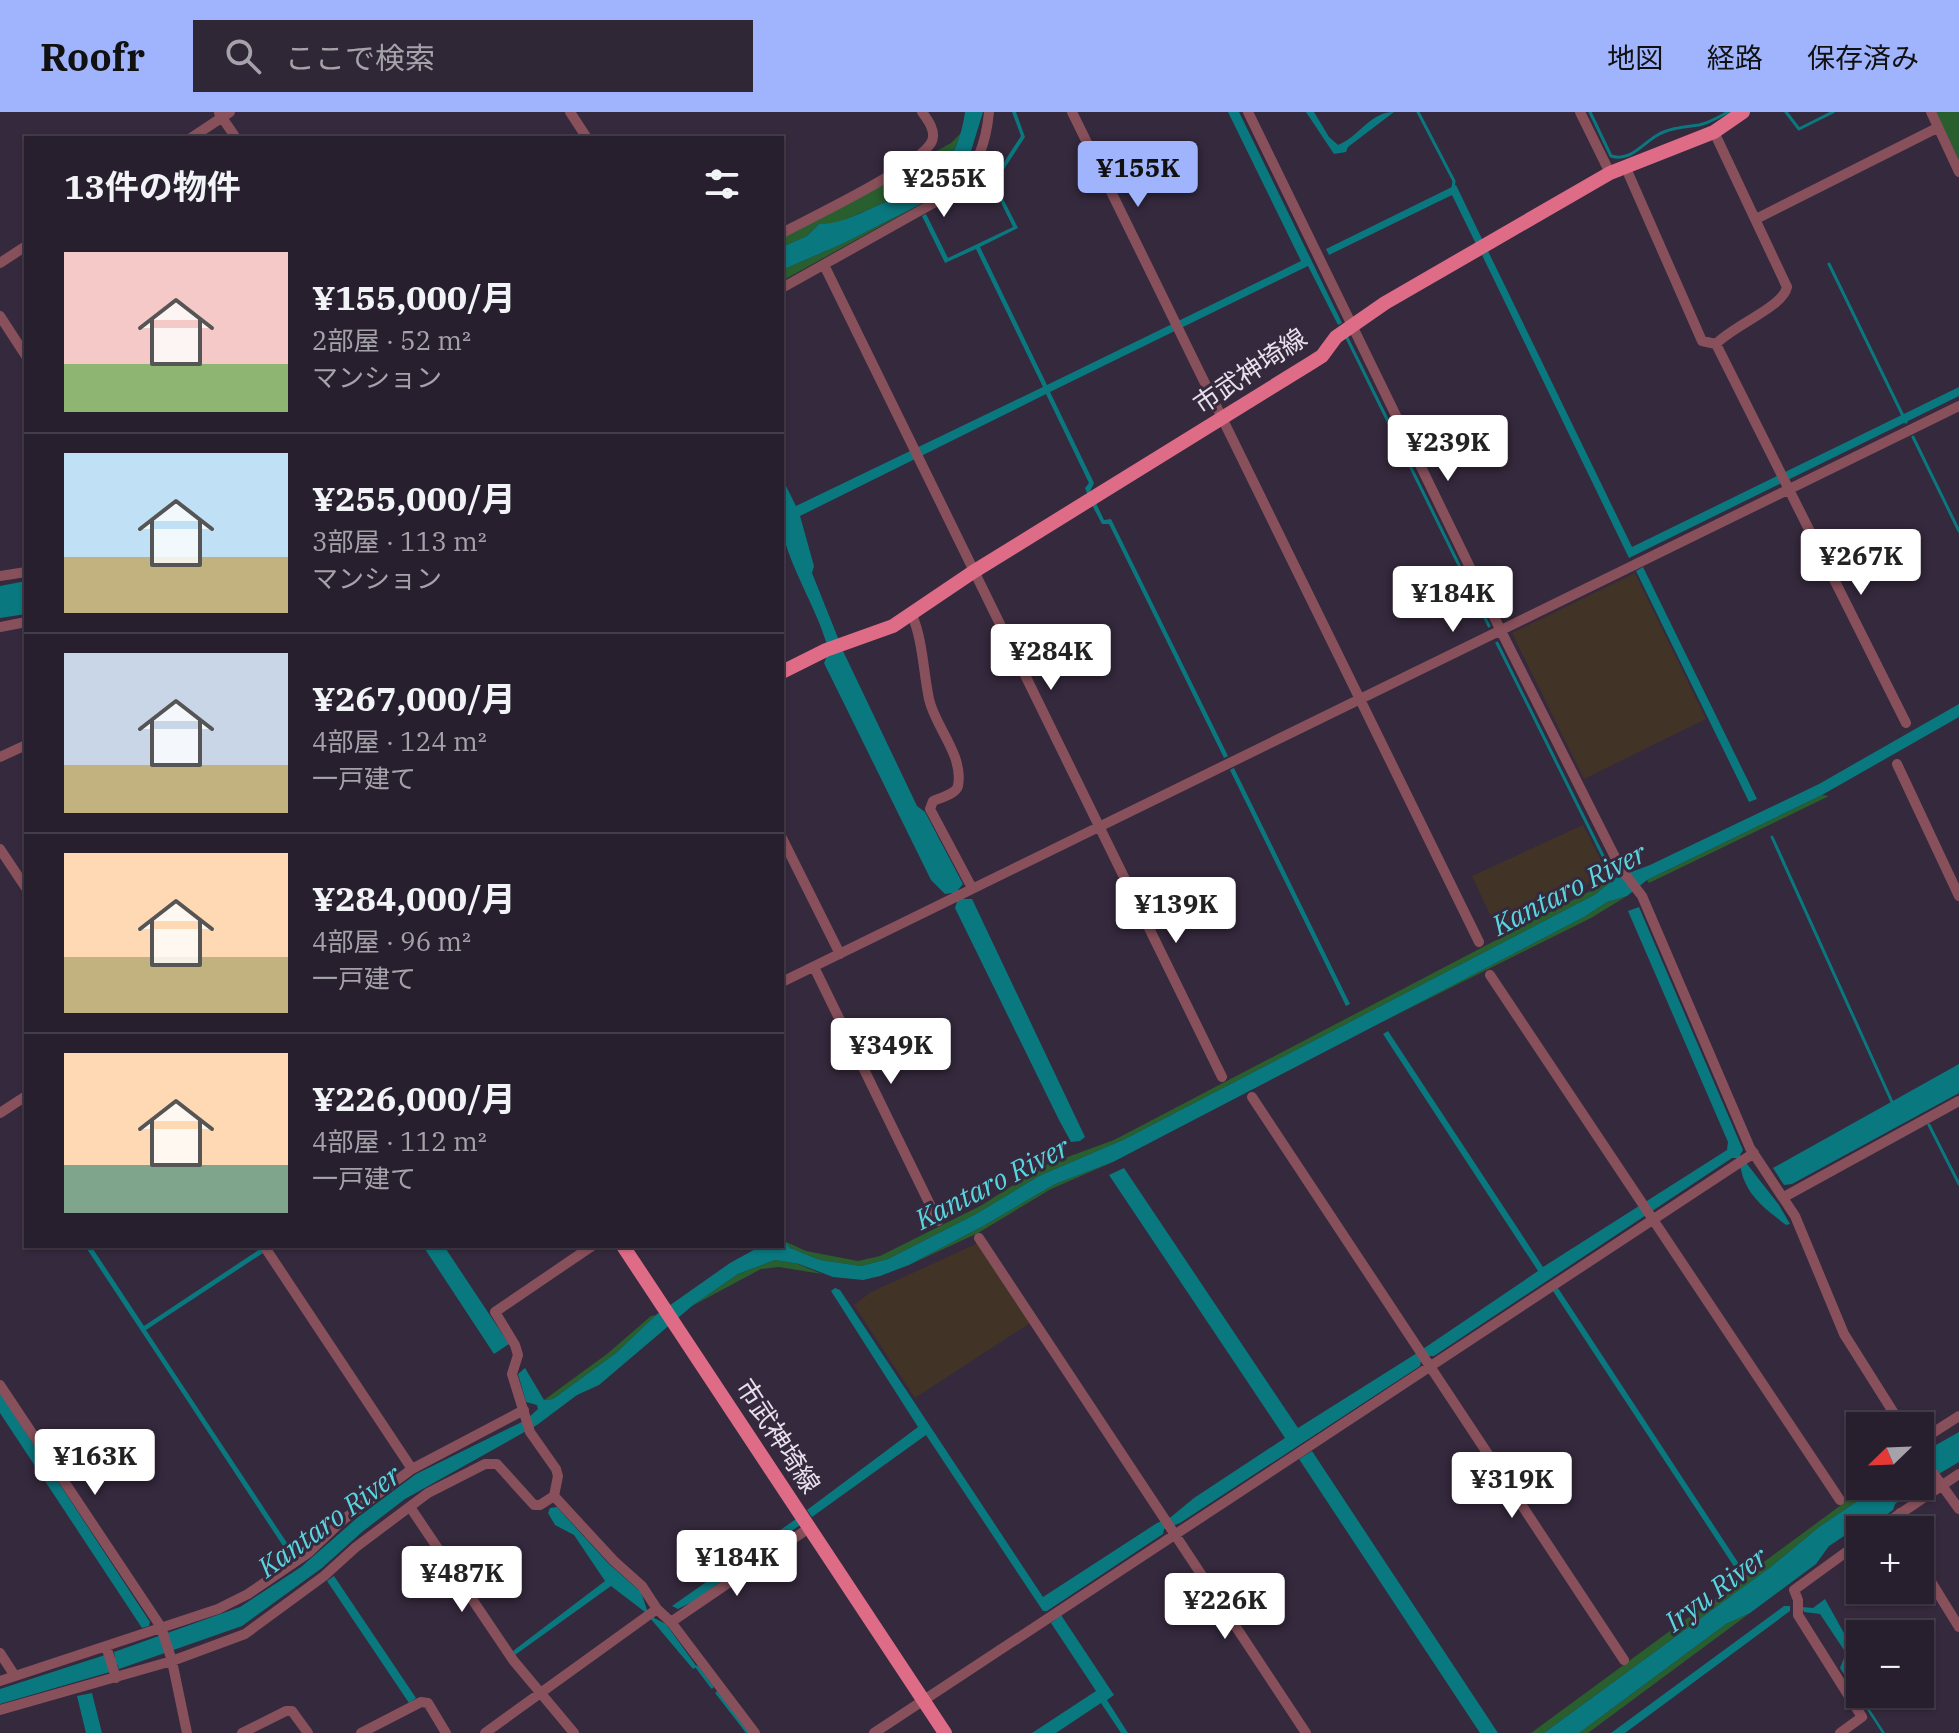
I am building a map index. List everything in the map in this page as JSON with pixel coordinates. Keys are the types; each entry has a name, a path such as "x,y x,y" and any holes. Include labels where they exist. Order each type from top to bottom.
{"main road":[{"name":"市武神埼線","path":"784,671 833,647 884,630 912,615 973,572 1322,356 1351,324 1610,173 1714,132 1743,112"},
{"name":"市武神埼線","path":"624,1248 945,1733"}],"street":[{"path":"570,112 586,136"},
{"path":"784,232 906,166 924,151 932,142 933,133 922,112"},
{"path":"784,287 955,191 979,159 989,112"},
{"path":"1072,112 1479,942"},
{"path":"1580,112 1610,173"},
{"path":"1931,112 1959,172"},
{"path":"194,136 224,114 235,136"},
{"path":"1253,114 1351,324 1500,629 1621,869 1641,893 1745,1159 1784,1197 1795,1216 1844,1334 1893,1412"},
{"path":"1756,219 1937,128"},
{"path":"1714,132 1787,287 1786,296 1729,331 1716,344"},
{"path":"1625,166 1702,341 1716,344"},
{"path":"0,263 24,247"},
{"path":"824,265 1222,1077"},
{"path":"0,316 24,353"},
{"path":"1716,344 1906,723"},
{"path":"784,981 1787,487 1959,406"},
{"path":"0,576 24,572"},
{"path":"912,615 919,630 929,700 956,763 956,791 933,801 930,809 962,893"},
{"path":"0,627 24,622"},
{"path":"0,757 24,746"},
{"path":"1897,764 1959,896"},
{"path":"784,842 840,954"},
{"path":"0,849 24,885"},
{"path":"814,967 938,1221"},
{"path":"1490,975 1840,1500"},
{"path":"0,1113 24,1097"},
{"path":"1252,1097 1624,1660"},
{"path":"1784,1197 1959,1101"},
{"path":"874,1733 1173,1532 1745,1159"},
{"path":"979,1238 1306,1733"},
{"path":"265,1248 412,1469"},
{"path":"589,1248 495,1312 518,1355 512,1374 530,1432 556,1469 558,1476 554,1496 614,1561 642,1586 651,1613 671,1622 755,1733"},
{"path":"0,1385 161,1627 172,1661 187,1733"},
{"path":"0,1681 218,1609 248,1594 308,1553 344,1519 412,1469 525,1413"},
{"path":"1934,1432 1959,1416"},
{"path":"0,1710 113,1667 172,1661 245,1634 428,1493 492,1462 534,1505 540,1505 554,1496"},
{"path":"1896,1516 1959,1474"},
{"path":"1934,1475 1959,1509"},
{"path":"410,1507 513,1660 574,1733"},
{"path":"671,1622 809,1528"},
{"path":"1840,1733 1862,1717 1798,1615 1794,1590 1846,1552"},
{"path":"1934,1587 1959,1627"},
{"path":"485,1733 651,1613"},
{"path":"106,1646 113,1667"},
{"path":"0,1653 15,1676"},
{"path":"361,1733 421,1702 428,1703 446,1733"},
{"path":"242,1733 292,1711 308,1733"}],"shaded area":[{"path":"965,112 983,112 971,151 950,185 919,205 784,269 784,246 807,236 819,224 853,217 922,185 945,164 961,133"},
{"path":"1012,112 1016,112 1025,137 995,183 1018,228 980,247 1047,385 1301,261 1228,112 1239,112 1342,323 1338,325 1308,266 1050,392 1094,483 1088,496 1085,488 1089,483 1046,394 800,516 814,566 812,573 838,638 835,642 843,651 917,806 925,812 963,884 958,890 964,899 972,899 1085,1137 1071,1142 955,908 957,902 952,893 945,894 931,880 824,663 829,652 825,637 784,538 784,482 796,506 1043,387 976,249 945,263 922,216 926,214 948,258 1013,227 991,182 1021,136"},
{"path":"1306,112 1314,112 1329,137 1338,145 1371,120 1394,112 1348,147 1346,152 1334,154"},
{"path":"1936,112 1959,112 1959,160"},
{"path":"962,132 950,159 923,186 835,224 819,224 807,236 784,246 784,237 951,143"},
{"path":"1456,185 1483,241 1476,244 1452,195 1329,255 1326,249"},
{"path":"919,205 784,280 784,269"},
{"path":"1488,251 1632,547 1959,387 1959,396 1629,558 1482,255"},
{"path":"1096,503 1104,520 1111,519 1228,756 1224,758 1109,524 1102,524 1092,505"},
{"path":"1643,567 1757,799 1749,802 1636,571"},
{"path":"1635,573 1706,719 1584,779 1512,633"},
{"path":"24,581 24,614 0,618 0,586"},
{"path":"1959,704 1959,717 1822,795 1647,880 1627,896 1607,902 1584,917 1113,1162 1055,1184 909,1265 863,1280 833,1277 799,1264 775,1260 738,1274 692,1306 599,1385 577,1395 537,1425 405,1499 322,1568 242,1626 119,1669 117,1664 109,1666 110,1672 0,1704 0,1689 105,1655 108,1660 115,1658 114,1652 240,1607 301,1567 357,1518 416,1474 526,1420 538,1409 537,1405 526,1402 518,1374 525,1368 544,1400 553,1399 616,1353 656,1315 730,1263 757,1248 784,1248 784,1240 790,1248 820,1260 861,1266 888,1259 976,1214 1039,1176 1125,1139 1596,894 1615,878 1650,865 1819,784"},
{"path":"1234,768 1350,1004 1346,1006 1230,770"},
{"path":"1822,795 1829,796 1649,883 1647,880"},
{"path":"1583,825 1608,874 1497,930 1472,876"},
{"path":"1615,878 1596,894 1125,1139 1039,1176 976,1214 888,1259 861,1266 820,1260 790,1248 784,1241 806,1251 858,1261 880,1256 982,1205 1043,1166 1114,1140"},
{"path":"1627,896 1591,918 1380,1023 1584,917 1607,902"},
{"path":"1639,907 1743,1150 1740,1155 1790,1224 1786,1225 1758,1201 1748,1189 1736,1158 1732,1158 1180,1523 1164,1529 1163,1534 1047,1611 1043,1611 926,1435 812,1517 807,1510 918,1427 831,1291 835,1288 840,1290 1043,1597 1171,1517 1194,1498 1285,1438 1109,1175 1124,1168 1298,1428 1538,1271 1383,1034 1388,1031 1543,1267 1727,1150 1728,1142 1628,911"},
{"path":"1959,1064 1959,1093 1792,1184 1784,1185 1773,1168"},
{"path":"1113,1162 1051,1189 978,1233 909,1265 1055,1184"},
{"path":"978,1243 1030,1323 915,1398 854,1305 871,1292"},
{"path":"86,1248 92,1248 144,1326 260,1249 263,1253 146,1330 295,1555 291,1558"},
{"path":"424,1248 445,1248 509,1344 494,1354"},
{"path":"775,1260 798,1264 822,1274 779,1267 761,1269 692,1306 738,1274"},
{"path":"1558,1288 1741,1567 1737,1571 1553,1291"},
{"path":"656,1315 616,1353 553,1399 544,1400 607,1354 651,1316"},
{"path":"0,1393 150,1622 149,1626 142,1628 0,1413"},
{"path":"1959,1432 1959,1462 1934,1477 1934,1446"},
{"path":"1312,1451 1498,1733 1480,1733 1299,1459"},
{"path":"1848,1500 1859,1500 1544,1733 1531,1733"},
{"path":"1859,1500 1900,1500 1884,1516 1846,1516 1846,1535 1829,1546 1816,1564 1750,1613 1726,1624 1579,1733 1544,1733 1772,1566 1819,1527"},
{"path":"557,1507 609,1564 641,1592 647,1610 666,1624 697,1667 693,1669 645,1612 611,1586 515,1655 513,1651 605,1581 574,1535 555,1525 548,1513 550,1508"},
{"path":"796,1519 800,1525 694,1601 678,1609 672,1606"},
{"path":"334,1576 416,1698 409,1703 327,1581"},
{"path":"1825,1599 1846,1637 1846,1653 1820,1614 1804,1612 1802,1607 1813,1608"},
{"path":"1784,1606 1790,1606 1790,1611 1625,1733 1611,1733"},
{"path":"1750,1613 1588,1733 1579,1733 1726,1624"},
{"path":"1061,1615 1114,1695 1107,1700 1128,1733 1121,1733 1101,1703 1056,1733 1032,1733 1096,1691 1051,1623"},
{"path":"1846,1653 1846,1677 1840,1668"},
{"path":"92,1693 102,1733 86,1733 77,1696"},
{"path":"1866,1708 1869,1708 1885,1733"}],"waterway":[{"path":"1418,112 1454,181 1453,188"},
{"path":"1590,112 1611,156 1618,157 1630,155 1666,131 1703,124 1728,112"},
{"path":"1786,112 1799,129 1833,112"},
{"path":"1829,264 1906,422"},
{"path":"1346,336 1489,626"},
{"path":"1913,437 1959,531"},
{"name":"Kantaro River","path":"1497,643 1610,870"},
{"path":"1772,837 1892,1102"},
{"path":"1929,1125 1959,1184"},
{"path":"697,1667 712,1687"},
{"path":"717,1693 748,1733"}],"water label":[{"name":"Iryu River","path":"1716,1589"}]}
